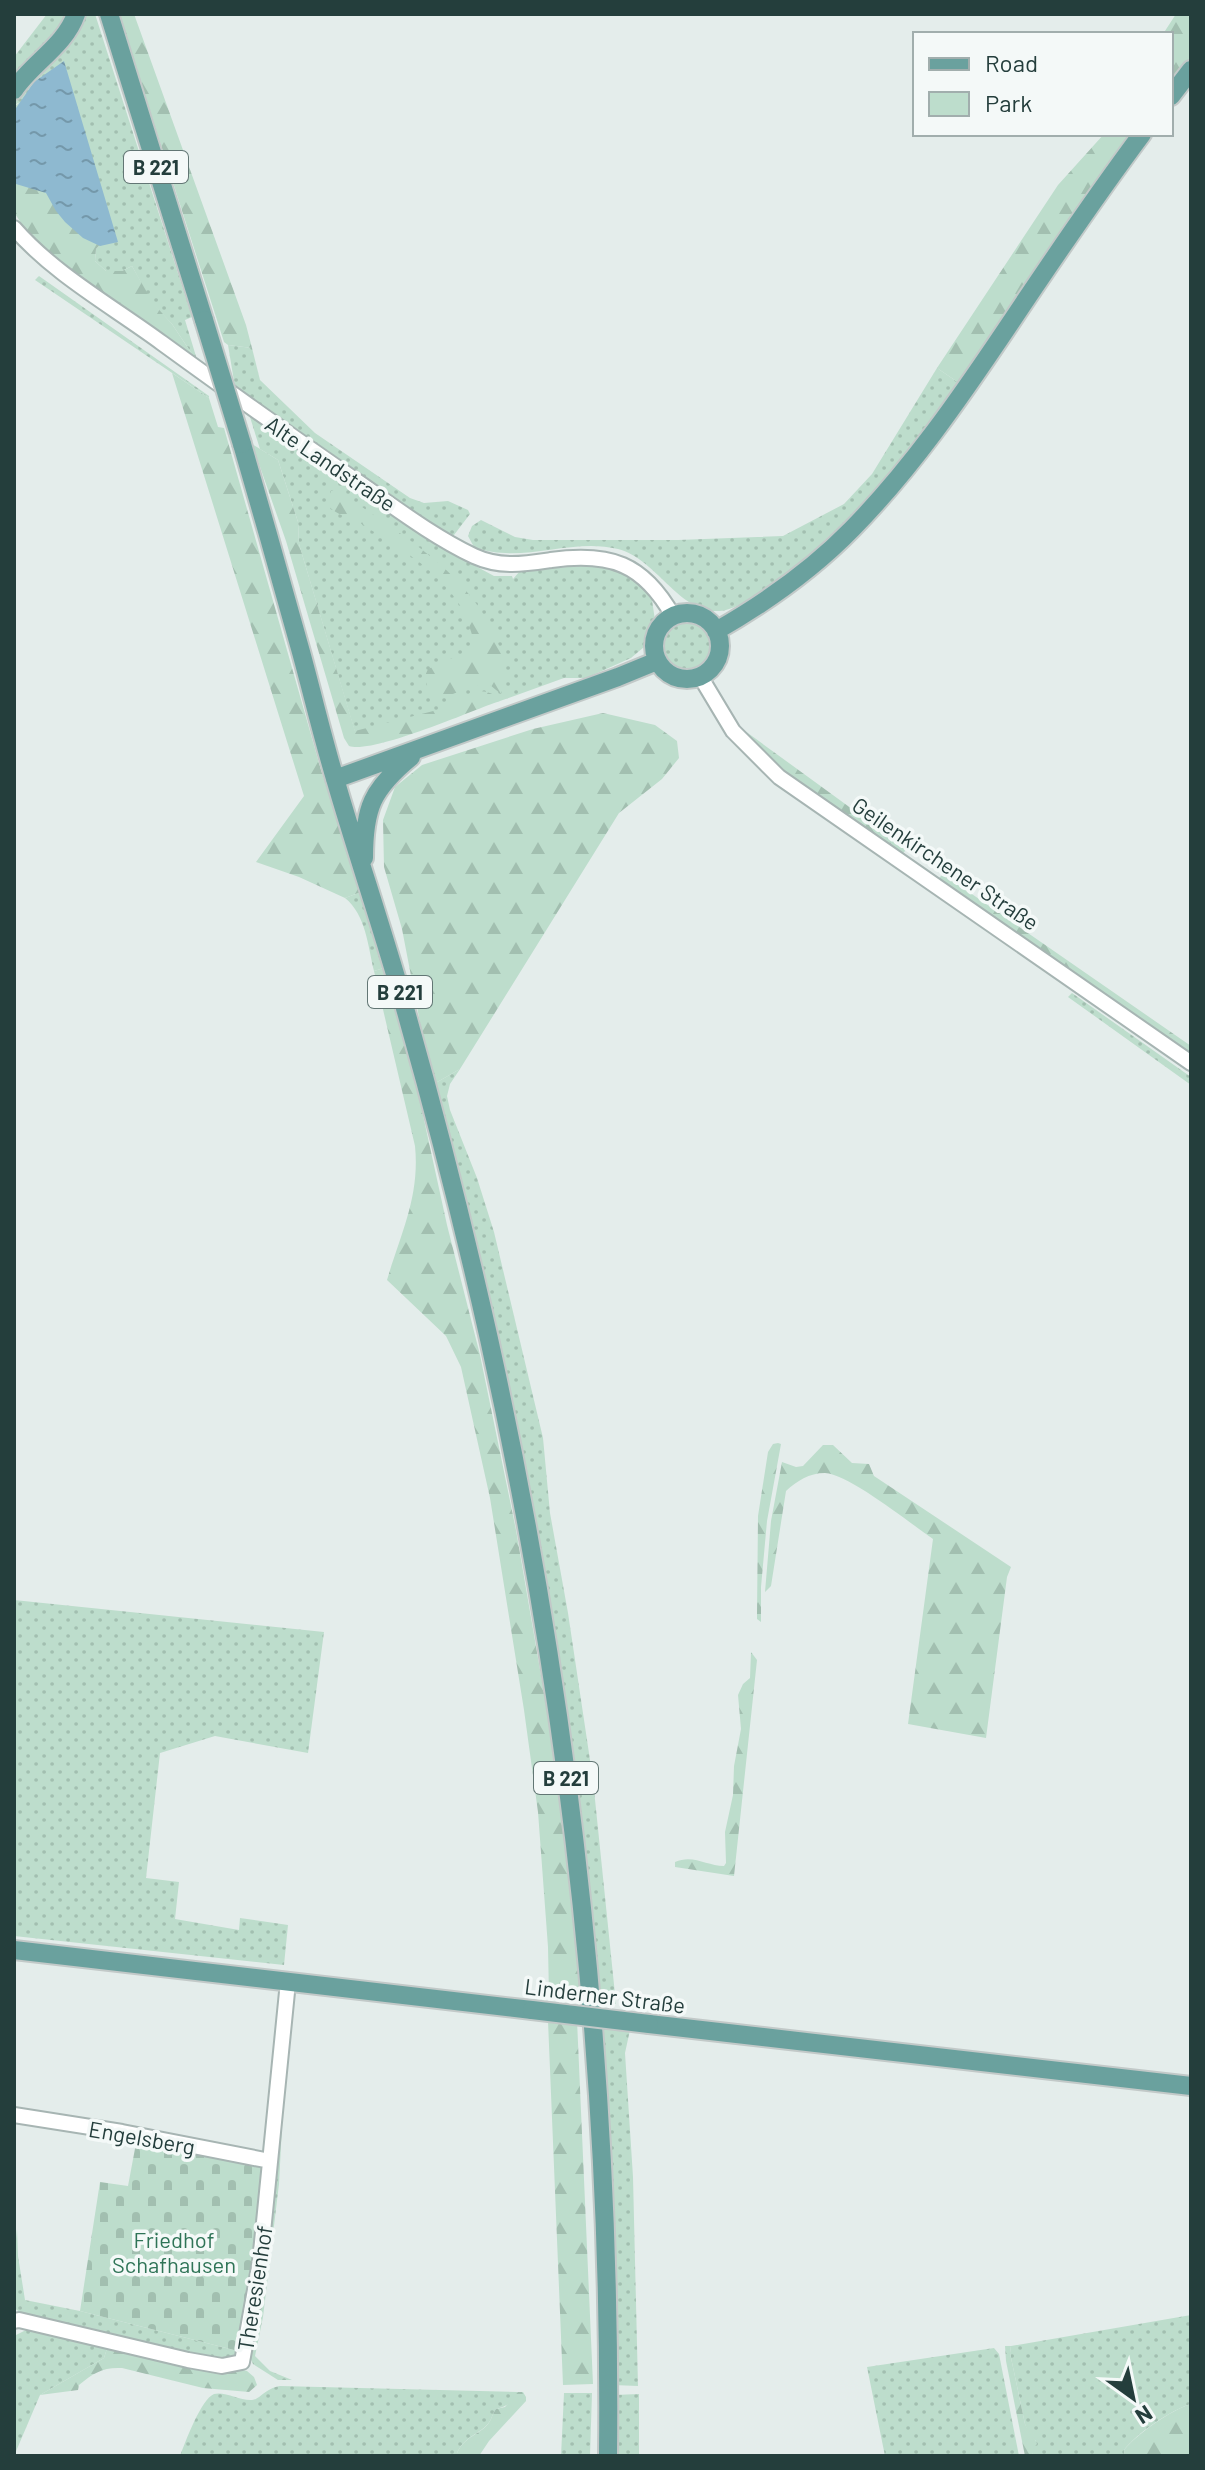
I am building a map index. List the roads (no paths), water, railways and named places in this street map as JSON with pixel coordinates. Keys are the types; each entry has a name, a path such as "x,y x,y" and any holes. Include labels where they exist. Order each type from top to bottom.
{"main road":[{"path":"14,90 22,78 58,44 76,14"},
{"name":"B 221","path":"109,14 242,444 335,779 408,1017 489,1338 520,1487 559,1726 587,1953 603,2218 609,2367 608,2456"},
{"path":"1173,93 1191,70"},
{"path":"716,631 804,572 850,532 880,499 964,392 1140,136"},
{"path":"695,614 710,622 716,631 720,641 719,654 712,667 700,676 685,679 672,676 657,661 654,647 656,633 673,616 695,614"},
{"path":"335,779 657,661"},
{"path":"364,873 367,815 376,791 392,772 420,749"},
{"name":"Linderner Straße","path":"14,1950 1191,2086"}],"street":[{"name":"Alte Landstraße","path":"14,228 53,266 420,524 475,556 497,564 522,565 587,556 619,562 657,591 673,616"},
{"name":"Geilenkirchener Straße","path":"700,676 733,731 779,777 1191,1063"},
{"name":"Theresienhof","path":"14,2321 188,2360 222,2366 242,2362 260,2262 288,1982"},
{"name":"Engelsberg","path":"14,2115 270,2161"}],"water":[{"path":"64,61 118,242 100,246 83,238 65,222 46,193 16,184 14,180 14,111 34,82"}],"park label":[{"name":"Friedhof Schafhausen","path":"174,2252"}]}
